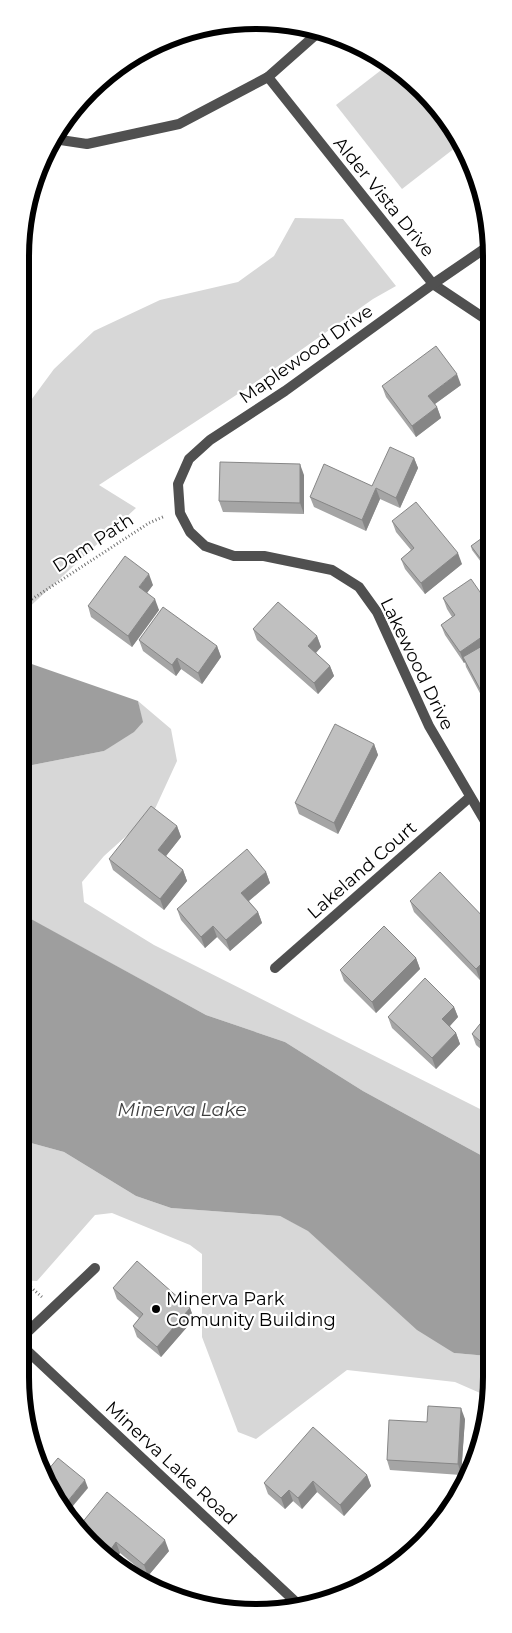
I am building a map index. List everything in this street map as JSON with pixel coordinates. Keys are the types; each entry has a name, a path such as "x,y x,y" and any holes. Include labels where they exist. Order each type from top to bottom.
{"street":[{"path":"60,140 87,144 179,124 268,78 315,36"},
{"name":"Alder Vista Drive","path":"268,78 433,284 483,317"},
{"name":"Maplewood Drive","path":"180,511 178,484 189,459 210,440 285,391 483,250"},
{"name":"Lakewood Drive","path":"180,511 190,532 205,546 234,556 264,556 332,570 359,587 377,612 428,726 483,818"},
{"name":"Lakeland Court","path":"275,968 470,797"},
{"path":"29,1331 95,1268"},
{"name":"Minerva Lake Road","path":"29,1352 294,1601"}],"path":[{"name":"Dam Path","path":"29,600 150,523 180,511"},
{"path":"29,1286 53,1308"}],"shaded area":[{"path":"384,68 417,95 445,130 456,147 402,189 336,105"},
{"path":"295,218 343,219 396,286 373,299 250,386 99,485 136,508 29,607 29,403 54,369 94,331 160,300 238,282 274,256"},
{"path":"138,701 171,729 177,761 154,811 104,856 82,882 84,902 154,945 483,1110 483,1156 363,1091 285,1042 206,1015 29,918 29,766 104,751 142,722"},
{"path":"29,1143 64,1152 136,1196 171,1208 280,1216 308,1230 454,1353 483,1356 483,1394 455,1382 347,1370 256,1439 238,1432 202,1337 202,1254 190,1245 112,1213 95,1215 37,1281 29,1281"}],"water":[{"path":"29,663 138,701 143,722 134,732 104,751 29,766"},
{"name":"Minerva Lake","path":"29,917 206,1015 285,1042 363,1091 483,1156 483,1356 454,1353 417,1330 308,1231 280,1216 171,1208 136,1196 64,1152 29,1143"}],"building":[{"path":"436,346 457,374 428,396 437,407 412,426 382,386"},
{"path":"390,447 414,458 396,498 376,488 362,520 310,497 324,464 372,486"},
{"path":"220,462 300,464 300,503 219,501"},
{"path":"416,502 458,553 421,583 401,559 414,548 392,521"},
{"path":"483,537 483,562 471,546"},
{"path":"125,556 149,574 139,587 155,599 128,636 88,606"},
{"path":"471,579 483,596 483,636 460,652 441,625 455,615 443,598"},
{"path":"278,602 317,636 308,646 330,666 314,683 253,629"},
{"path":"163,607 217,646 198,673 177,658 172,665 139,640"},
{"path":"483,645 483,695 463,657"},
{"path":"335,724 374,744 334,823 295,803"},
{"path":"151,806 177,826 158,850 183,870 160,899 109,859"},
{"path":"247,849 266,872 241,893 258,912 226,940 213,926 201,937 177,909"},
{"path":"440,872 483,917 483,962 476,969 410,901"},
{"path":"384,926 416,958 372,1002 340,970"},
{"path":"425,978 454,1007 442,1019 456,1033 432,1058 388,1017"},
{"path":"483,1020 483,1044 472,1034"},
{"name":"Minerva Park Comunity Building","path":"137,1261 190,1308 157,1347 133,1326 143,1314 113,1288"},
{"path":"428,1406 461,1408 458,1464 387,1460 389,1420 427,1422"},
{"path":"313,1427 367,1475 340,1505 313,1481 298,1498 289,1490 281,1498 264,1483"},
{"path":"58,1458 85,1480 67,1502 48,1470"},
{"path":"107,1492 165,1540 144,1565 116,1542 111,1549 82,1523"}],"place":[{"name":"Minerva Park Comunity Building","path":"156,1309"}]}
